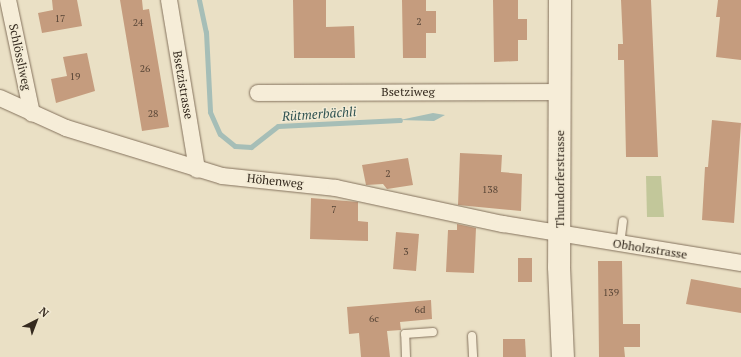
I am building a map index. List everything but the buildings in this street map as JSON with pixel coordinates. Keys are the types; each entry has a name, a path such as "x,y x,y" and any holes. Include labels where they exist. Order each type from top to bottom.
{"street":[{"name":"Schlössliweg","path":"8,0 32,114"},
{"name":"Bsetzistrasse","path":"169,0 197,170"},
{"name":"Thundorferstrasse","path":"560,0 560,235 563,357"},
{"name":"Bsetziweg","path":"258,93 559,92"},
{"name":"Höhenweg","path":"0,98 32,114 197,170 222,176 336,188 560,235"},
{"name":"Obholzstrasse","path":"560,235 741,263"}],"lane":[{"path":"620,245 623,220"},
{"path":"406,357 405,334 433,332"},
{"path":"472,336 473,357"}],"green space":[{"path":"646,176 661,176 664,217 647,217"}],"water":[{"path":"433,113 445,115 434,121 400,120"}],"waterway":[{"name":"Rütmerbächli","path":"199,0 206,32 210,112 220,134 235,146 251,147 278,126 400,120"}]}
